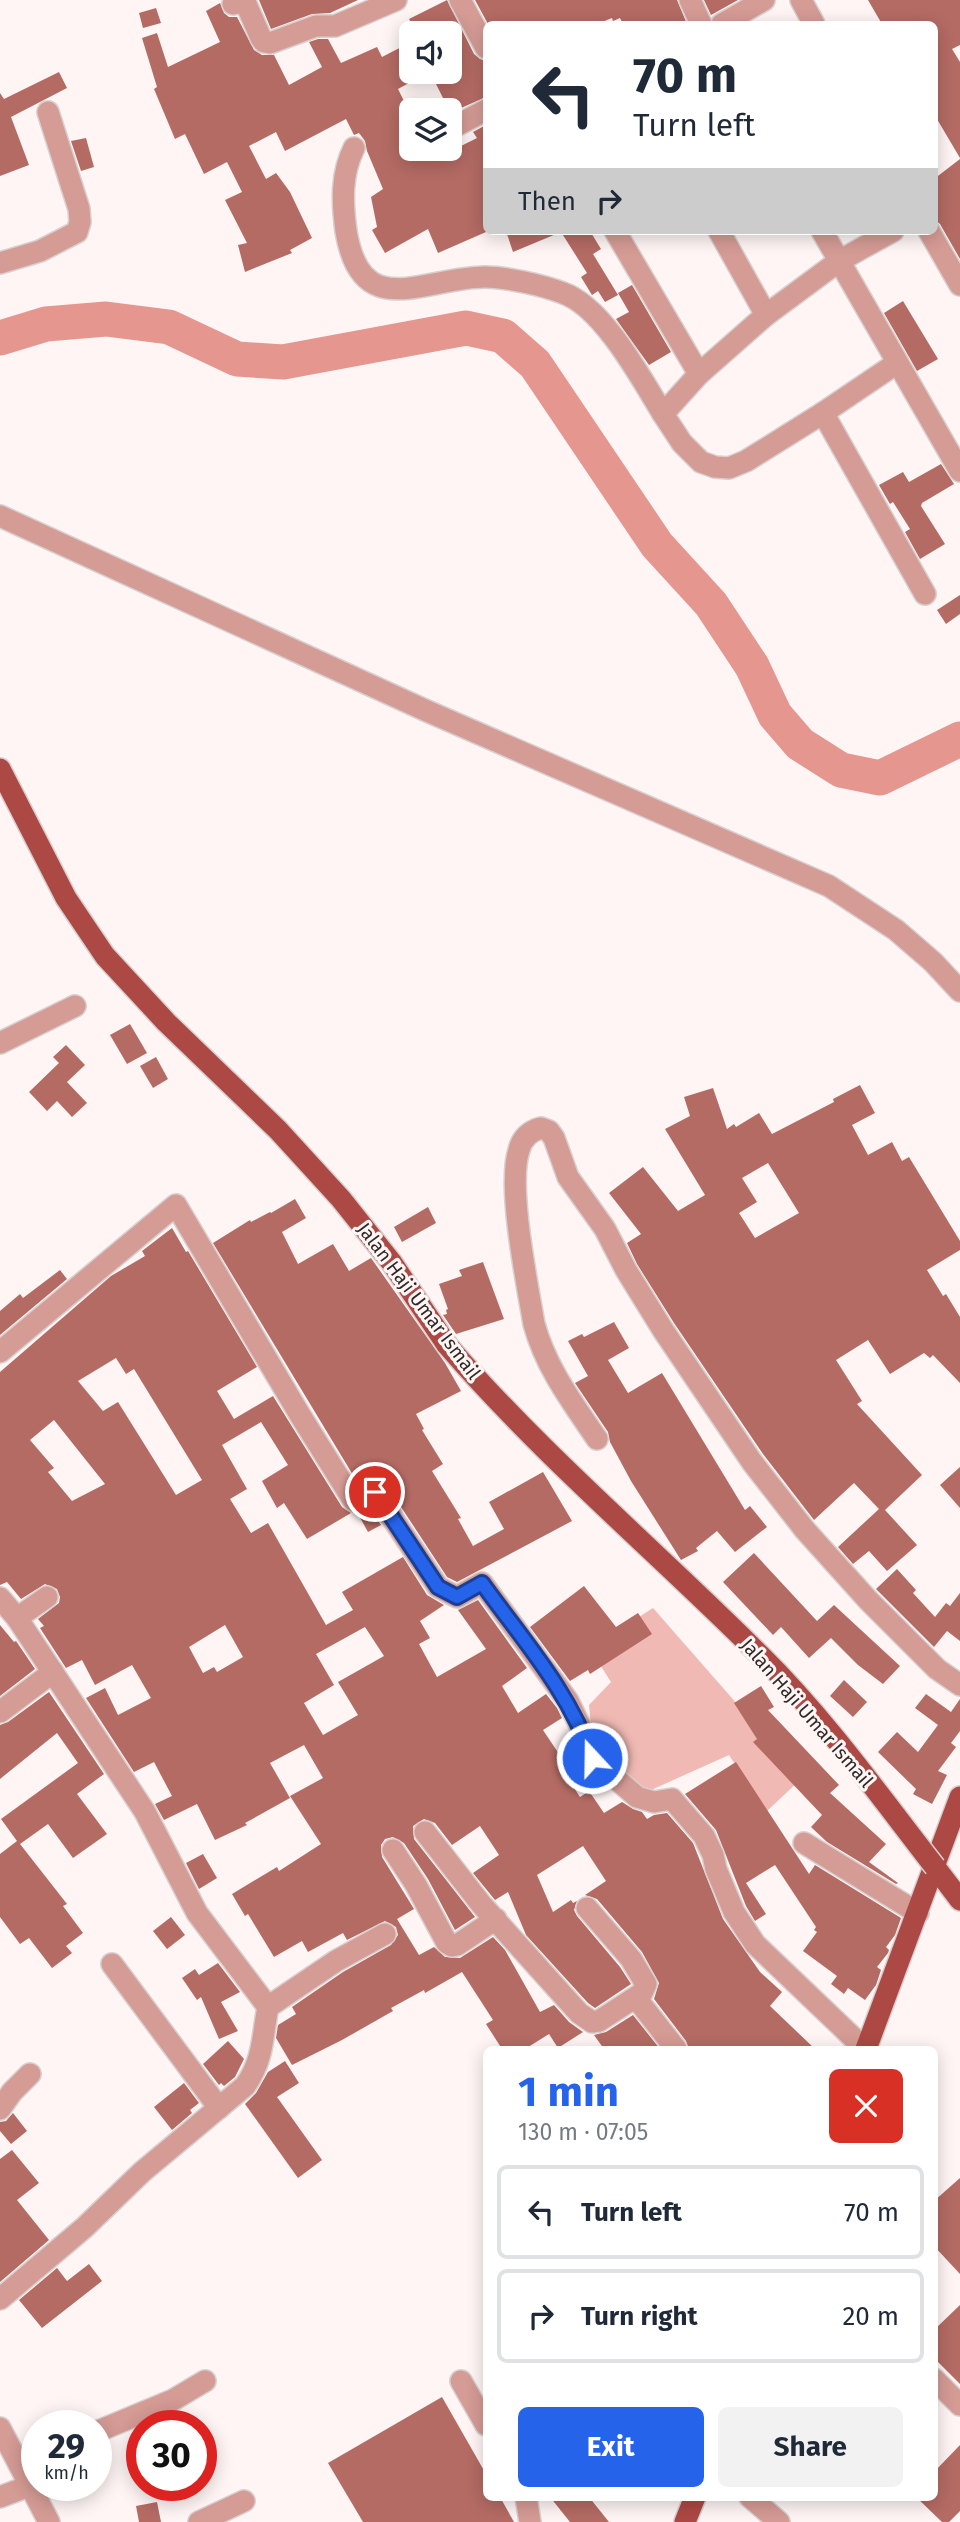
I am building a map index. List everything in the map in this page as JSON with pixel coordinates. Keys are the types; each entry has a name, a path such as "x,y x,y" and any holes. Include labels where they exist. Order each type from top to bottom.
{"main road":[{"name":"Jalan Haji Umar Ismail","path":"0,769 66,898 105,956 166,1022 278,1130 341,1199 392,1263 447,1345 527,1431 761,1656 836,1739 960,1900"},
{"path":"867,2046 960,1797"},
{"path":"685,2522 693,2501"}],"street":[{"path":"233,4 246,4 261,38 270,43 316,26 335,26 396,0"},
{"path":"460,0 483,42"},
{"path":"690,0 700,21"},
{"path":"727,21 764,0"},
{"path":"801,0 812,21"},
{"path":"0,263 40,251 77,232 80,222 79,209 48,112"},
{"path":"462,123 483,112"},
{"path":"354,148 344,177 344,217 351,255 359,270 372,283 381,288 397,290 488,277 563,293 598,316 642,378 682,443 701,462 729,468 746,461 897,363"},
{"path":"617,235 699,374"},
{"path":"721,235 766,315"},
{"path":"824,235 960,471"},
{"path":"663,414 699,374 766,315 839,261 886,235"},
{"path":"931,235 960,285"},
{"path":"823,413 925,594"},
{"path":"0,516 427,711 829,886 896,930 933,962 960,991"},
{"path":"0,1043 75,1006"},
{"path":"597,1439 556,1378 539,1342 534,1324 515,1185 519,1148 527,1136 541,1128 549,1131 554,1138 568,1177 598,1218 663,1330 752,1462 805,1530 869,1600 937,1668 960,1685"},
{"path":"0,1352 176,1205 353,1500 375,1492 438,1587 457,1597 482,1583 568,1701 592,1758 637,1797 654,1802 672,1799 704,1836 734,1912 755,1944 863,2046"},
{"path":"17,1618 47,1597"},
{"path":"0,1598 17,1618 145,1812 197,1913 268,2007 257,2069 245,2085 142,2172 85,2227 0,2299"},
{"path":"0,1712 52,1672"},
{"path":"425,1832 496,1919 587,2020 592,2022 599,2021 636,1998 646,1989 646,1984 631,1959 587,1908"},
{"path":"804,1843 918,1913"},
{"path":"393,1850 416,1885 447,1943 457,1945 496,1919"},
{"path":"268,2007 336,1961 385,1934"},
{"path":"113,1964 219,2108"},
{"path":"636,1998 674,2046"},
{"path":"0,2109 30,2074"},
{"path":"112,2425 173,2400 205,2381"},
{"path":"461,2381 483,2420"},
{"path":"938,2383 960,2405"},
{"path":"0,2428 21,2451"},
{"path":"0,2497 21,2489"},
{"path":"37,2501 49,2522"},
{"path":"199,2522 244,2501"},
{"path":"527,2501 530,2522"},
{"path":"755,2501 779,2522"}],"shaded area":[{"path":"653,1608 802,1778 766,1812 729,1755 640,1795 593,1749 589,1705 611,1682 590,1649"}],"building":[{"path":"259,0 358,0 330,13 312,14 271,29"},
{"path":"447,0 458,21 409,19"},
{"path":"475,0 677,0 686,21 622,21 620,18 613,21 612,18 604,21 486,21"},
{"path":"704,0 738,0 711,15"},
{"path":"868,0 960,0 960,45 952,49 960,62 960,158 938,121 938,21 880,21"},
{"path":"220,3 224,13 229,17 237,17 254,50 262,55 274,55 289,85 322,67 309,42 328,39 341,63 377,47 382,57 399,48 399,84 407,84 398,89 402,98 399,98 399,161 462,161 462,146 477,138 473,132 483,127 483,233 438,253 428,229 385,253 372,230 377,227 371,197 383,189 365,141 359,133 354,135 346,119 285,151 276,132 249,146 266,179 276,173 290,192 312,238 290,250 292,253 245,272 238,245 247,243 225,200 242,192 227,162 204,174 185,134 175,139 154,89 157,87 142,38 157,33 168,67 220,42 206,11"},
{"path":"156,8 161,23 143,28 139,13"},
{"path":"462,30 474,54 483,60 483,98 462,108 462,98 443,98 436,84 462,84"},
{"path":"59,72 67,88 11,117 29,165 0,176 0,93 4,99"},
{"path":"86,138 94,167 81,171 71,141"},
{"path":"960,159 960,259 938,222 938,176"},
{"path":"507,235 554,235 513,252"},
{"path":"563,235 592,235 601,249 593,254 618,295 605,302 598,291 592,295 581,277 587,273"},
{"path":"632,285 671,352 649,365 616,319 629,312 618,293"},
{"path":"903,301 938,359 917,371 884,313"},
{"path":"941,464 954,484 921,506 945,544 920,559 905,532 910,529 879,485 903,472 909,482"},
{"path":"960,595 960,614 946,624 937,610"},
{"path":"130,1024 147,1053 127,1064 110,1035"},
{"path":"66,1045 85,1065 67,1082 87,1103 72,1117 57,1101 47,1111 29,1092 59,1063 53,1057"},
{"path":"156,1057 168,1079 153,1088 140,1066"},
{"path":"860,1085 875,1113 852,1125 868,1155 892,1142 902,1161 909,1157 960,1241 960,1250 927,1270 960,1317 960,1383 933,1355 930,1358 924,1353 890,1374 868,1340 836,1360 862,1401 857,1404 922,1475 885,1510 917,1545 887,1571 869,1551 853,1564 838,1547 879,1509 854,1483 814,1520 763,1454 637,1264 627,1243 641,1234 609,1193 643,1167 678,1211 705,1195 665,1129 690,1116 684,1097 713,1088 727,1129 734,1124 736,1127 759,1113 772,1134 834,1102 833,1099","holes":["768,1163 799,1213 755,1238 739,1213 757,1202 742,1178"]},
{"path":"295,1199 306,1218 282,1232 298,1264 333,1244 349,1271 371,1258 445,1363 461,1391 416,1414 424,1429 422,1430 443,1464 432,1471 461,1518 458,1519 473,1546 504,1529 489,1502 543,1472 572,1521 457,1582 447,1577 386,1484 375,1479 359,1485 213,1243 250,1220 251,1222 271,1213"},
{"path":"428,1207 436,1223 402,1242 394,1227"},
{"path":"172,1228 257,1367 217,1391 234,1419 273,1396 342,1507 351,1513 307,1539 284,1503 277,1508 262,1481 288,1465 261,1422 222,1445 247,1489 230,1499 251,1533 268,1523 326,1625 353,1610 342,1592 403,1557 427,1595 444,1605 420,1621 430,1638 419,1644 437,1677 486,1649 458,1610 478,1600 527,1668 502,1686 518,1713 546,1694 557,1708 562,1718 543,1730 565,1763 560,1766 580,1797 589,1791 604,1813 622,1802 642,1812 647,1819 667,1813 693,1843 723,1919 760,1972 782,1992 770,2006 812,2046 688,2046 654,1999 659,1983 642,1952 597,1899 585,1895 606,1881 583,1846 537,1875 553,1912 571,1900 573,1903 577,1901 574,1910 577,1916 631,1984 595,2008 526,1935 508,1892 495,1900 473,1873 499,1855 480,1826 452,1845 435,1823 424,1819 413,1826 414,1839 475,1917 455,1930 428,1879 404,1843 393,1837 385,1839 381,1845 382,1857 414,1909 397,1919 419,1955 434,1947 445,1957 460,1958 493,1937 505,1950 540,2012 554,2005 569,2022 583,2032 561,2046 557,2046 549,2034 530,2046 500,2046 486,2024 493,2020 462,1972 391,2008 393,2011 292,2065 276,2038 278,2025 296,2014 292,2007 343,1972 391,1945 398,1935 396,1927 385,1921 347,1940 343,1933 308,1952 302,1941 274,1957 248,1914 245,1916 232,1894 277,1867 279,1871 321,1844 290,1796 323,1778 304,1745 270,1763 290,1798 245,1823 247,1825 215,1840 197,1804 164,1820 155,1804 172,1796 154,1762 134,1772 86,1698 105,1688 118,1715 151,1698 132,1665 95,1685 82,1660 66,1668 40,1628 44,1626 38,1619 59,1603 57,1589 45,1584 21,1599 7,1582 0,1585 0,1372 111,1276 145,1256 142,1251","holes":["116,1358 126,1374 134,1369 202,1480 176,1495 118,1402 103,1411 78,1381","54,1420 105,1484 72,1501 48,1472 54,1468 30,1440","225,1625 243,1657 217,1672 214,1667 203,1673 189,1647","365,1627 384,1656 338,1682 358,1715 323,1735 304,1703 334,1685 316,1654"]},
{"path":"483,1262 504,1319 456,1334 443,1315 447,1314 448,1309 439,1284 462,1276 459,1270"},
{"path":"60,1270 67,1279 0,1335 0,1311 20,1294 23,1298"},
{"path":"614,1322 629,1348 608,1360 628,1393 662,1373 745,1510 750,1506 767,1527 735,1552 717,1531 696,1548 698,1551 681,1560 631,1481 610,1442 608,1432 575,1383 588,1376 568,1341 582,1334 584,1337"},
{"path":"960,1467 960,1508 940,1485"},
{"path":"370,1509 381,1525 368,1532 358,1514"},
{"path":"754,1553 817,1621 834,1605 900,1666 883,1684 858,1665 831,1638 809,1658 781,1627 773,1635 723,1582"},
{"path":"897,1569 916,1590 913,1593 935,1617 946,1603 950,1606 960,1593 960,1641 947,1631 934,1647 876,1589"},
{"path":"584,1586 616,1627 638,1613 652,1634 590,1674 588,1670 570,1681 530,1627"},
{"path":"0,1625 14,1642 16,1641 35,1669 0,1696"},
{"path":"844,1680 867,1702 853,1717 830,1696"},
{"path":"761,1686 774,1707 768,1710 839,1785 830,1793 886,1844 869,1862 898,1883 827,1842 811,1827 822,1815 753,1742 757,1739 734,1703"},
{"path":"49,1692 104,1774 77,1794 107,1834 73,1858 48,1824 20,1844 67,1904 63,1906 83,1933 66,1946 72,1953 52,1968 29,1938 20,1944 0,1917 0,1854 17,1841 1,1819 78,1763 57,1733 0,1779 0,1725"},
{"path":"926,1694 951,1712 960,1699 960,1731 951,1743 956,1747 938,1771 947,1775 932,1804 913,1794 916,1789 878,1752 897,1732 918,1752 938,1725 915,1708"},
{"path":"736,1762 809,1874 815,1865 901,1918 895,1935 886,1947 888,1953 877,1967 881,1970 876,1985 865,2000 848,1988 844,1994 831,1984 837,1976 803,1951 817,1932 814,1930 816,1927 775,1865 746,1883 766,1914 755,1921 746,1906 716,1830 685,1794"},
{"path":"203,1854 217,1878 199,1889 186,1863"},
{"path":"171,1917 185,1935 167,1949 153,1931"},
{"path":"218,1963 240,1992 221,2002 238,2031 219,2039 201,1997 197,2000 182,1978 195,1969 199,1975"},
{"path":"633,2015 658,2046 602,2046 594,2035 606,2032"},
{"path":"228,2041 244,2059 235,2077 224,2086 221,2083 219,2085 203,2064"},
{"path":"285,2061 299,2083 277,2097 322,2160 298,2178 245,2104 256,2093 268,2072"},
{"path":"184,2083 199,2103 190,2110 192,2113 172,2130 154,2107"},
{"path":"13,2113 27,2131 11,2144 0,2131 0,2122 6,2121"},
{"path":"12,2150 39,2183 17,2200 49,2240 0,2282 0,2159"},
{"path":"960,2178 960,2274 938,2250 938,2197"},
{"path":"89,2264 102,2281 42,2328 19,2300 57,2268 67,2281"},
{"path":"960,2305 960,2384 938,2362 938,2326"},
{"path":"442,2397 483,2469 483,2501 502,2501 514,2522 363,2522 328,2463"},
{"path":"960,2445 960,2511 949,2522 942,2522 920,2501 938,2501 938,2468"},
{"path":"553,2501 592,2501 609,2522 570,2522"},
{"path":"157,2502 161,2522 139,2522 136,2506"}],"waterway":[{"path":"0,338 46,324 106,319 169,327 237,359 283,362 466,328 503,336 535,364 657,545 711,604 752,666 775,715 800,744 841,770 880,778 960,739"}],"route":[{"path":"375,1492 438,1587 457,1597 482,1583 568,1701 592,1758"}]}
